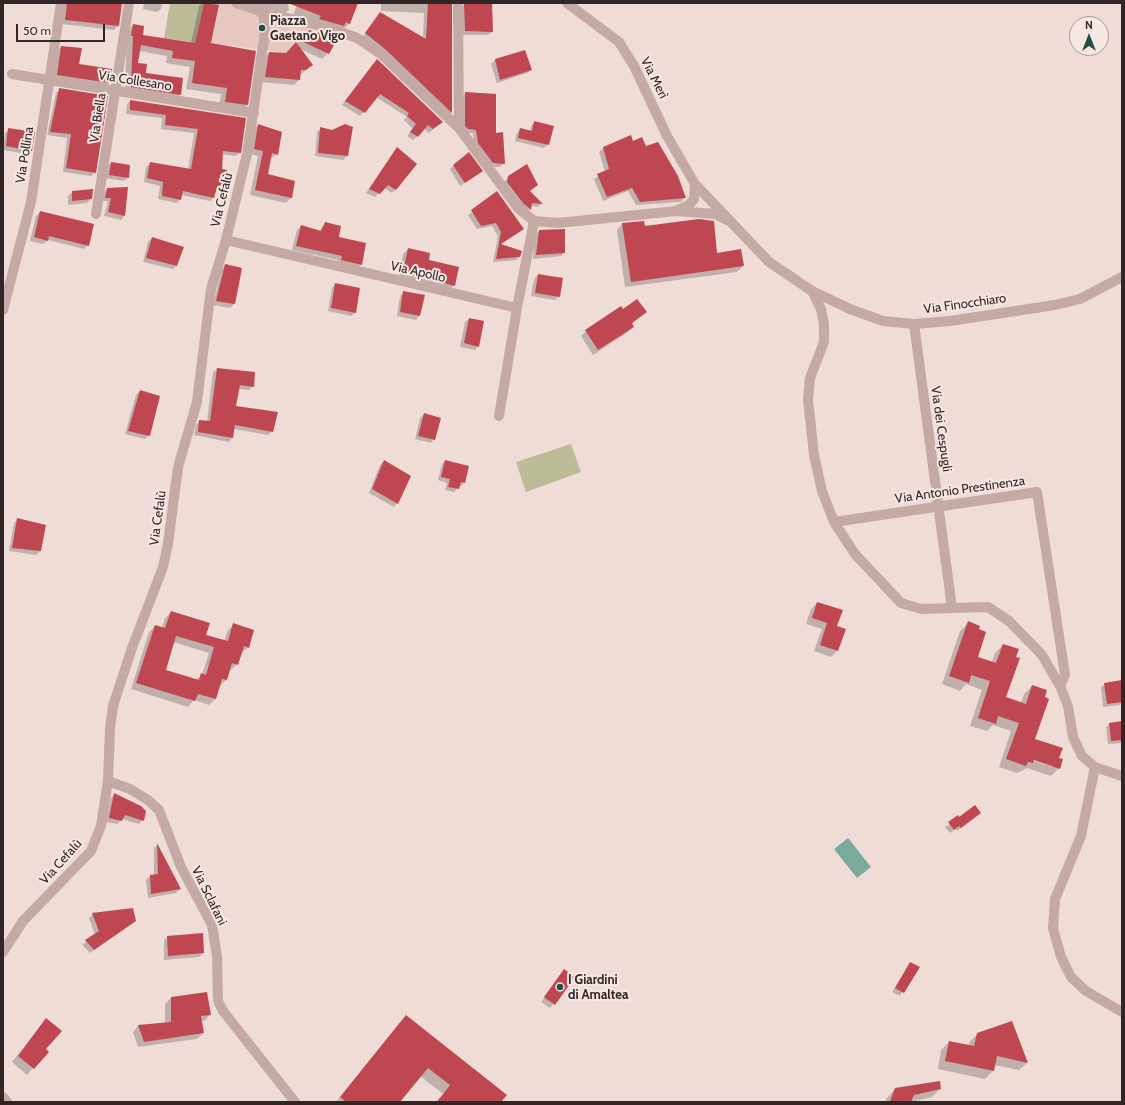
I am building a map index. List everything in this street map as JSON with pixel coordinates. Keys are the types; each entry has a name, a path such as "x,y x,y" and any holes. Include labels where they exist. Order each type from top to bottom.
{"street":[{"name":"Via Pollina","path":"3,310 31,202 61,3"},
{"name":"Via Biella","path":"96,214 129,3"},
{"path":"236,3 263,8 315,23 357,38 381,54 459,128 518,208 534,221 558,223 676,211 715,214 732,222"},
{"path":"458,3 459,128"},
{"name":"Via Merì","path":"567,3 619,42 634,66 667,136 695,184 732,222"},
{"name":"Via Cefalù","path":"3,952 23,921 91,851 101,826 108,781 110,729 113,706 129,655 163,567 168,544 178,467 197,402 211,289 226,240 247,154 265,32 263,8"},
{"name":"Via Collesano","path":"12,74 254,113"},
{"path":"676,211 690,205 694,199 695,184"},
{"path":"499,416 517,308 534,221"},
{"name":"Via Finocchiaro","path":"732,222 769,262 812,291 850,309 883,321 914,324 1054,305 1080,299 1122,278"},
{"name":"Via Apollo","path":"226,240 517,308"},
{"path":"812,291 821,309 824,324 824,342 810,378 808,400 814,455 822,491 834,522 855,554 901,603 921,609 988,607 1009,621 1042,655 1060,686 1068,706 1073,737 1082,756 1095,767 1122,776"},
{"name":"Via dei Cespugli","path":"914,324 952,608"},
{"name":"Via Antonio Prestinenza","path":"834,522 939,505 1037,492 1065,675 1060,686"},
{"path":"1095,767 1081,836 1054,899 1053,928 1060,957 1071,977 1086,991 1122,1012"},
{"name":"Via Sclafani","path":"108,781 130,789 148,800 159,810 181,867 212,925 217,956 218,1001 223,1011 295,1102"},
{"path":"3,1097 7,1102"}],"green space":[{"path":"170,3 204,3 195,43 164,38"},
{"path":"571,444 581,472 526,492 516,462"}],"shaded area":[{"name":"Piazza Gaetano Vigo","path":"220,3 236,3 315,23 285,53 211,43"}],"water":[{"path":"848,838 871,867 857,878 834,849"}],"building":[{"path":"67,3 122,3 119,26 65,20"},
{"path":"204,3 219,5 211,43 256,51 248,105 225,102 227,88 192,83 195,61 172,58 173,51 141,45 138,63 147,64 146,73 183,78 181,95 131,87 133,36 131,36 133,24 144,26 143,35 195,43"},
{"path":"288,3 358,3 350,24 346,22 344,26 319,19 321,16"},
{"path":"428,3 452,3 452,113 385,49 365,33 380,12 426,39"},
{"path":"464,3 492,3 493,32 465,31"},
{"path":"309,30 338,38 329,54 299,40"},
{"path":"296,42 313,65 306,70 301,70 300,80 265,77 269,52 286,53"},
{"path":"61,46 82,48 79,64 112,69 110,83 57,75"},
{"path":"525,50 532,70 500,80 495,59"},
{"path":"377,59 443,122 433,129 428,125 418,137 410,132 416,124 407,116 409,113 380,94 365,113 345,101"},
{"path":"59,88 108,96 96,173 66,168 71,134 50,132"},
{"path":"465,92 496,94 496,133 503,132 505,164 493,163 478,143 476,130 468,129 465,126"},
{"path":"130,100 246,118 241,153 223,151 222,169 227,170 224,184 217,187 214,198 183,191 181,200 162,196 163,182 147,178 150,162 191,169 198,129 165,125 166,115 130,110"},
{"path":"534,121 554,126 549,145 518,138 520,128 532,131"},
{"path":"258,124 282,132 278,155 272,153 268,174 295,181 292,198 255,190 263,151 254,149"},
{"path":"345,124 353,127 348,156 318,153 320,127 332,130"},
{"path":"8,128 35,132 32,151 6,146"},
{"path":"631,135 633,141 642,137 646,146 658,142 678,176 686,198 640,202 632,188 607,197 597,174 609,169 603,147"},
{"path":"397,147 417,164 396,190 388,185 380,194 369,189"},
{"path":"469,152 483,171 465,183 453,165"},
{"path":"111,162 130,165 129,178 109,175"},
{"path":"527,164 538,185 530,191 543,204 532,203 531,210 523,203 507,182 508,176"},
{"path":"128,187 125,216 108,212 111,198 105,198 107,188"},
{"path":"93,189 92,199 72,201 72,191"},
{"path":"497,191 524,229 501,244 522,251 520,257 496,259 501,232 496,223 481,226 471,210"},
{"path":"40,211 94,224 89,246 49,236 48,241 34,237"},
{"path":"699,219 714,221 717,253 741,249 744,266 631,282 622,223 644,221 645,226"},
{"path":"325,222 341,226 339,237 366,243 362,265 341,260 342,256 296,246 301,225 321,231"},
{"path":"565,229 565,253 536,255 539,230"},
{"path":"152,237 184,247 177,266 146,258"},
{"path":"408,248 430,253 429,260 459,267 455,286 403,272"},
{"path":"225,264 242,268 235,304 216,301"},
{"path":"538,274 563,278 560,297 535,293"},
{"path":"335,283 360,288 356,313 331,308"},
{"path":"403,291 425,295 420,316 400,312"},
{"path":"637,299 647,312 632,323 634,327 598,350 585,330 621,306 623,309"},
{"path":"469,318 484,321 479,347 464,343"},
{"path":"217,368 255,372 254,387 240,385 236,406 278,412 273,432 235,425 233,438 198,432 199,420 210,421"},
{"path":"140,390 160,396 150,436 128,431"},
{"path":"424,413 441,418 435,440 418,436"},
{"path":"384,460 411,476 398,504 372,489"},
{"path":"445,460 469,466 465,483 461,482 459,489 448,487 450,479 441,477"},
{"path":"17,518 46,525 41,551 12,548"},
{"path":"817,602 843,610 837,626 846,629 838,651 820,645 827,623 812,618"},
{"path":"171,611 210,623 206,635 228,641 233,623 254,630 249,648 244,646 238,665 232,663 227,680 222,679 216,699 198,694 195,701 136,683 155,625 165,628","holes":["176,636 214,647 206,675 201,673 199,680 166,670"]},
{"path":"968,621 980,626 979,629 986,632 978,657 996,663 1003,644 1019,649 1016,657 1020,658 1006,697 1026,704 1032,685 1047,690 1045,697 1049,699 1035,739 1063,748 1059,758 1063,759 1060,769 1034,760 1033,763 1028,762 1026,766 1006,759 1019,723 998,716 996,724 978,718 990,681 971,675 969,683 949,676"},
{"path":"1122,680 1122,702 1107,704 1104,683"},
{"path":"1122,721 1122,740 1111,741 1109,723"},
{"path":"114,793 141,806 146,811 144,821 125,815 122,821 109,818"},
{"path":"975,805 981,813 961,828 959,826 954,830 948,822 958,815 959,817"},
{"path":"157,843 181,889 151,894 150,875 158,874"},
{"path":"133,908 136,921 94,950 85,940 99,931 92,913"},
{"path":"203,933 204,953 168,956 167,936"},
{"path":"910,962 920,967 904,993 895,988"},
{"name":"I Giardini di Amaltea","path":"564,969 575,977 555,1005 544,997"},
{"path":"207,992 211,1015 201,1016 204,1033 144,1042 138,1025 171,1022 171,997"},
{"path":"406,1015 507,1095 501,1102 437,1102 450,1085 428,1068 400,1102 346,1102 340,1097"},
{"path":"46,1018 62,1031 46,1049 49,1052 34,1069 18,1056"},
{"path":"1012,1021 1028,1063 997,1056 994,1071 945,1061 949,1041 974,1046 977,1033"},
{"path":"940,1081 941,1089 914,1095 911,1102 890,1102 895,1088"}],"place":[{"name":"Piazza Gaetano Vigo","path":"262,28"},
{"name":"I Giardini di Amaltea","path":"560,987"}]}
